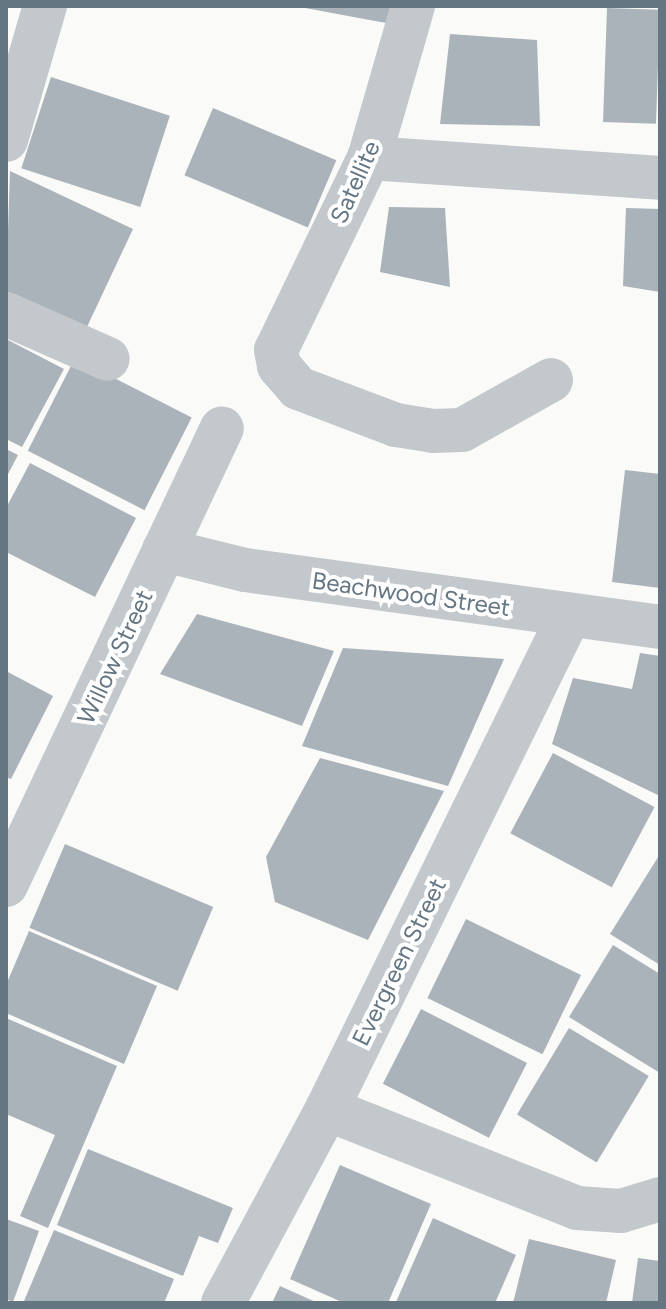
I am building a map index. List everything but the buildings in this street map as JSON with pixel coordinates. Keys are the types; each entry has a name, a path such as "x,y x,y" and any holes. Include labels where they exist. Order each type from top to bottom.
{"street":[{"path":"6,140 45,6"},
{"name":"Satellite","path":"413,6 369,158 276,350 286,378 298,388 396,425 432,431 462,430 551,380"},
{"path":"369,158 660,178"},
{"path":"6,314 108,359"},
{"name":"Willow Street","path":"6,885 222,428"},
{"name":"Beachwood Street","path":"164,550 233,568 568,618 660,627"},
{"name":"Evergreen Street","path":"223,1303 327,1109 568,618"},
{"path":"327,1109 577,1208 621,1211 660,1199"}]}
